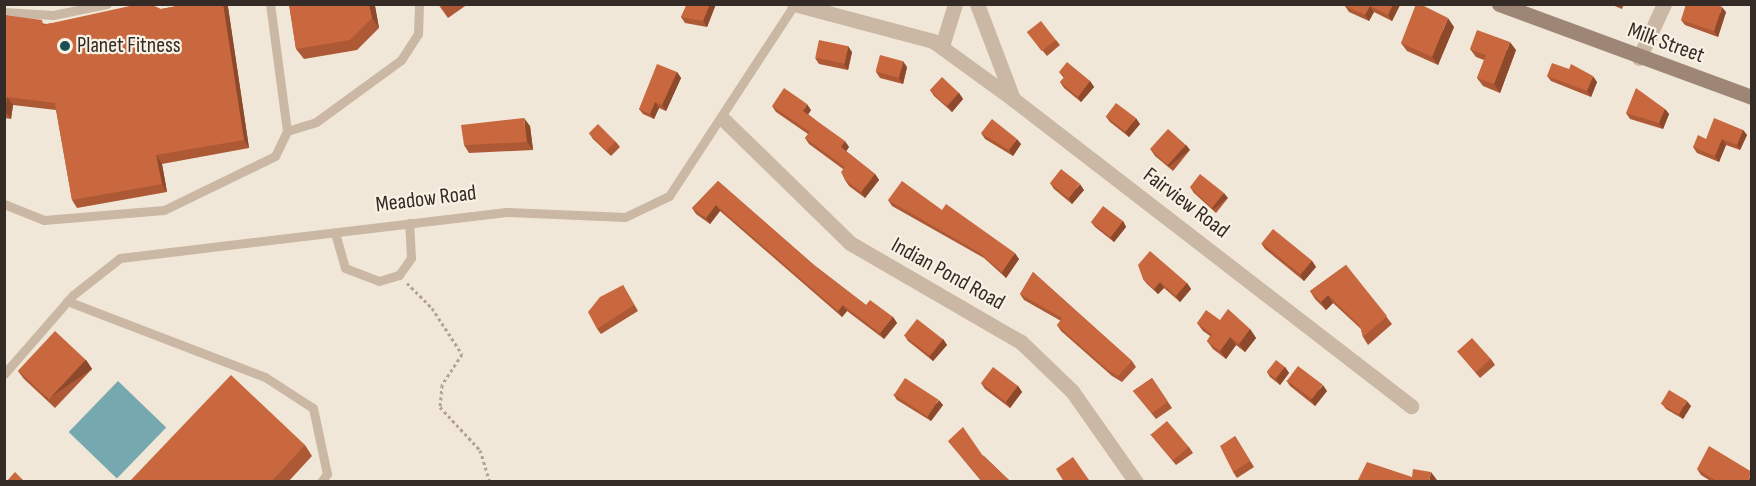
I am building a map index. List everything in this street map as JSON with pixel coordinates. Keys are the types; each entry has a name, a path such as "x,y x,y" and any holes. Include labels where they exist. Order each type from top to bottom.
{"main road":[{"name":"Milk Street","path":"1499,4 1639,58 1752,96"}],"street":[{"path":"942,46 955,4"},
{"path":"977,4 1013,99"},
{"path":"1639,58 1664,4"},
{"name":"Fairview Road","path":"793,6 908,32 942,46 1411,406"},
{"name":"Indian Pond Road","path":"723,119 850,243 1022,342 1072,391 1136,482"}],"lane":[{"path":"4,12 53,15 107,4"},
{"path":"4,204 44,220 164,210 275,156 287,130 270,4"},
{"path":"287,130 316,122 401,60 418,34 419,4"},
{"name":"Meadow Road","path":"4,374 67,301 120,258 506,212 625,217 669,196 723,119 793,6"},
{"path":"335,233 345,268 358,277 379,281 399,275 411,258 409,223"},
{"path":"67,301 265,377 313,408 327,474 321,482"}],"path":[{"path":"399,275 432,308 462,354 442,385 440,407 480,450 490,482"}],"water":[{"path":"118,381 166,428 117,479 69,432"}],"building":[{"path":"139,4 150,4 161,9 188,4 223,4 244,140 156,155 162,184 72,200 55,103 7,97 4,111 4,15 42,20 43,25"},
{"path":"289,4 369,4 372,18 350,40 296,49"},
{"path":"687,4 710,4 703,21 681,17"},
{"path":"1346,4 1393,4 1388,15 1370,6 1365,15 1345,6"},
{"path":"1416,4 1448,18 1432,57 1401,43"},
{"path":"1686,4 1717,4 1722,7 1714,31 1681,20"},
{"path":"1041,21 1056,40 1042,51 1027,32"},
{"path":"1477,30 1510,42 1494,84 1477,78 1486,55 1470,49"},
{"path":"819,40 848,46 845,64 815,58"},
{"path":"880,55 903,61 899,78 876,71"},
{"path":"1067,62 1090,81 1078,97 1060,82 1065,76 1059,72"},
{"path":"1552,63 1569,69 1571,64 1593,76 1587,91 1547,76"},
{"path":"657,64 677,72 662,105 655,102 650,114 639,109"},
{"path":"942,77 959,93 947,106 930,90"},
{"path":"784,88 807,104 803,111 845,141 841,147 875,174 861,192 845,180 841,172 845,167 805,138 810,132 772,106"},
{"path":"1636,88 1665,109 1659,123 1626,113"},
{"path":"1116,103 1136,118 1126,132 1106,117"},
{"path":"524,118 527,142 464,145 461,125"},
{"path":"1714,118 1743,130 1737,145 1722,139 1715,156 1693,147 1698,135 1706,139"},
{"path":"992,119 1017,139 1009,150 981,133"},
{"path":"598,124 616,142 606,151 589,133"},
{"path":"1168,129 1186,145 1168,165 1150,149"},
{"path":"1061,169 1080,184 1069,198 1050,183"},
{"path":"1200,174 1224,193 1212,208 1190,187"},
{"path":"718,181 814,265 866,305 870,300 893,317 880,333 843,305 838,311 716,205 706,218 692,208"},
{"path":"902,181 942,210 946,204 1015,253 1002,272 980,253 888,200"},
{"path":"1103,206 1123,221 1111,237 1091,222"},
{"path":"1273,229 1312,260 1301,274 1262,243"},
{"path":"1150,251 1187,283 1176,296 1160,282 1154,289 1143,279 1138,265"},
{"path":"1346,265 1387,316 1363,337 1360,326 1328,295 1321,302 1310,291"},
{"path":"1033,272 1132,361 1118,376 1108,370 1057,325 1062,318 1020,294"},
{"path":"623,285 634,305 597,329 588,312 600,297"},
{"path":"1228,309 1250,329 1239,344 1230,337 1220,351 1207,341 1212,334 1197,323 1206,310 1220,320"},
{"path":"917,319 943,339 930,356 904,336"},
{"path":"55,331 86,360 49,399 18,370"},
{"path":"1472,338 1491,359 1476,372 1457,351"},
{"path":"1276,360 1285,367 1275,379 1267,372"},
{"path":"1298,366 1323,385 1312,399 1287,380"},
{"path":"993,367 1018,386 1006,402 981,383"},
{"path":"231,375 305,445 271,482 129,482"},
{"path":"905,378 939,400 928,417 894,395"},
{"path":"1152,378 1168,402 1152,413 1133,391"},
{"path":"1669,390 1687,401 1679,415 1661,404"},
{"path":"1167,421 1189,447 1173,461 1151,434"},
{"path":"963,427 983,456 1011,482 983,482 948,441"},
{"path":"1235,436 1250,461 1233,472 1220,446"},
{"path":"1709,446 1752,472 1747,482 1718,482 1697,469"},
{"path":"1073,457 1089,480 1088,482 1064,482 1056,469"},
{"path":"1367,462 1412,477 1413,469 1431,472 1429,482 1357,482"},
{"path":"15,472 25,482 6,482"}],"place":[{"name":"Planet Fitness","path":"65,46"}]}
